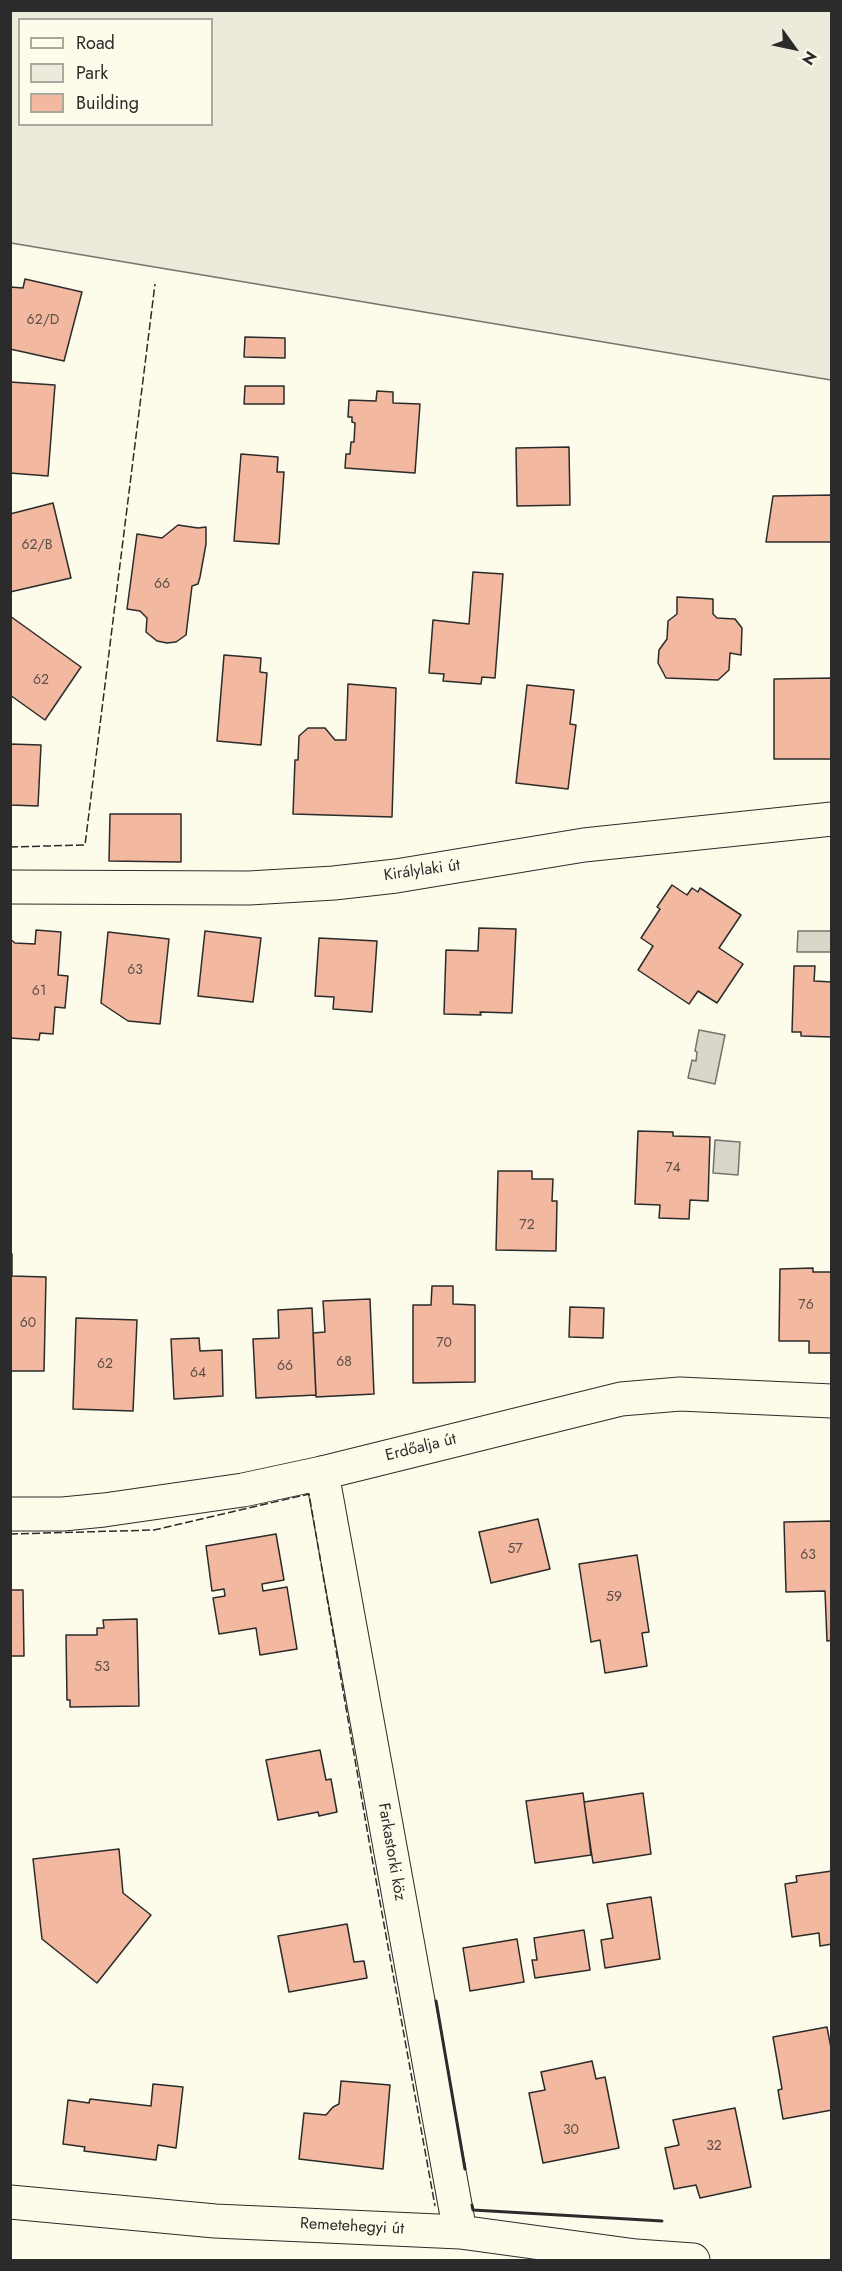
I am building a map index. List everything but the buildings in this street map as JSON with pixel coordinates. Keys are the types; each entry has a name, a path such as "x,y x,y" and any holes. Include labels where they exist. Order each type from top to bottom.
{"street":[{"name":"Királylaki út","path":"10,887 240,888 334,883 531,855 584,845 831,819"},
{"name":"Erdőalja út","path":"10,1514 63,1514 145,1506 243,1490 322,1473 621,1399 680,1394 831,1401"},
{"name":"Farkastorki köz","path":"322,1473 460,2232"},
{"name":"Remetehegyi út","path":"10,2202 215,2221 460,2232 636,2256 693,2260"}],"green space":[{"path":"10,11 831,11 831,380 11,243"}],"shaded area":[{"path":"798,931 831,931 831,952 797,952"},
{"path":"699,1030 725,1035 715,1084 688,1078 692,1060 696,1061 697,1052 695,1051"},
{"path":"715,1140 740,1142 738,1175 713,1173"}],"fence":[{"path":"10,847 85,845 155,284"},
{"path":"10,1534 154,1530 309,1494 435,2206"}],"wall":[{"path":"436,2001 465,2169"},
{"path":"472,2205 473,2210 662,2221"}]}
